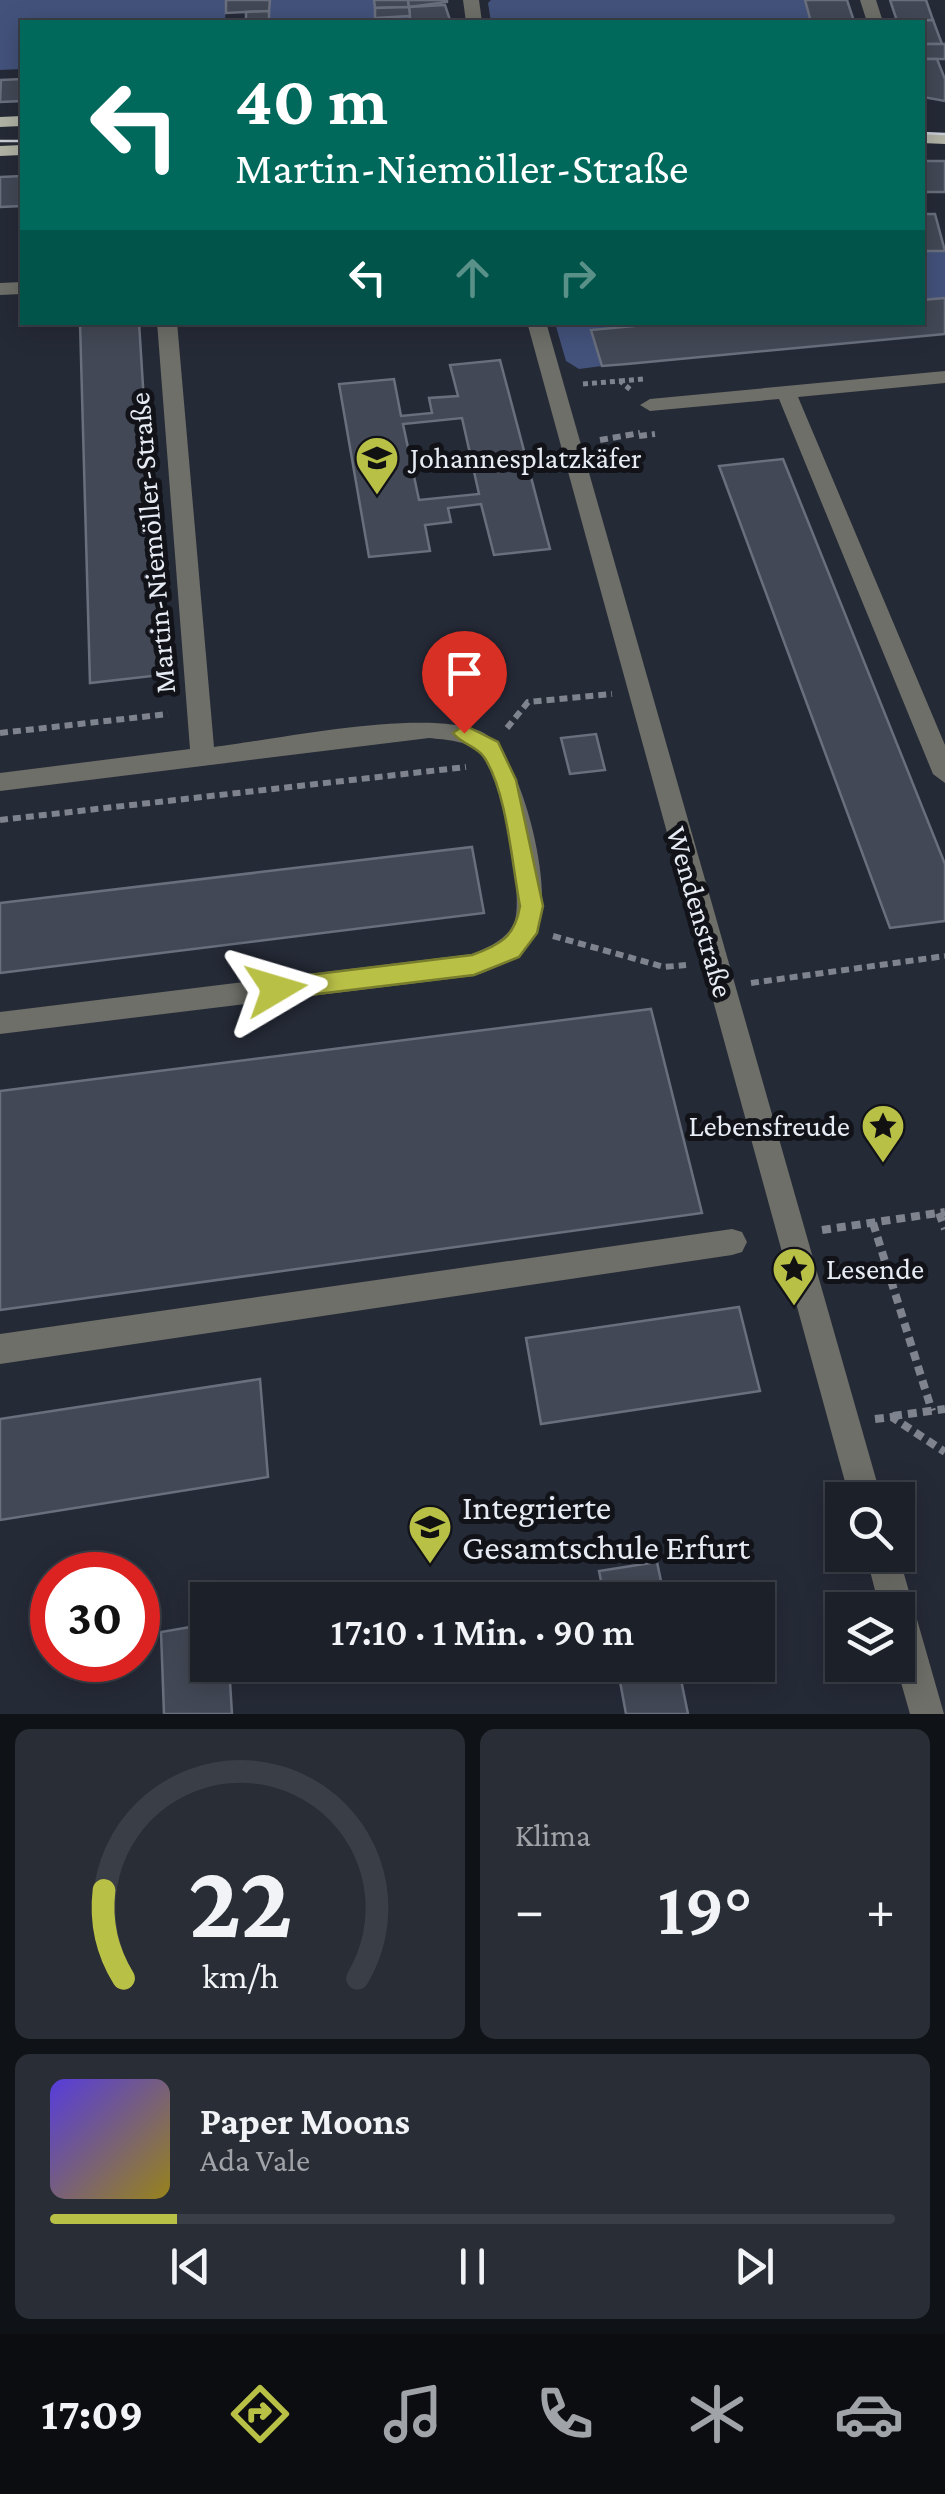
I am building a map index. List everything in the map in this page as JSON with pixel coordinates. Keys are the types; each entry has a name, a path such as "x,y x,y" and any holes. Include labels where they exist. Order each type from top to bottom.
{"street":[{"name":"Martin-Niemöller-Straße","path":"167,325 203,758"},
{"name":"Wendenstraße","path":"537,325 861,1482"},
{"path":"650,406 945,377"},
{"path":"786,392 945,774"},
{"path":"0,782 429,730 464,733 491,748 506,780 532,906 528,927 511,950 474,965 0,1022"},
{"path":"0,1349 732,1242"},
{"path":"915,1672 927,1714"}],"path":[{"path":"594,382 606,382"},
{"path":"568,443 638,436 650,406"},
{"path":"0,820 470,766 491,748 528,702 638,691"},
{"path":"0,733 198,710"},
{"path":"528,927 584,948 664,968 717,974 945,956"},
{"path":"790,1234 942,1213 945,1229"},
{"path":"873,1222 932,1411"},
{"path":"844,1424 945,1409"},
{"path":"892,1416 945,1452"}],"shaded area":[{"path":"0,0 226,0 225,20 20,20 20,69 0,70"},
{"path":"270,0 374,0 376,17 410,16 410,20 269,20"},
{"path":"805,0 810,20 491,20 488,3"},
{"path":"925,251 945,251 945,298 925,300"},
{"path":"556,325 652,325 591,330 602,366 579,369 566,361"}],"building":[{"path":"226,0 270,0 269,11 226,13"},
{"path":"374,0 408,0 409,7 375,8"},
{"path":"408,0 447,0 447,2 409,7"},
{"path":"805,0 847,0 854,20 810,20"},
{"path":"890,0 926,0 933,20 925,20 897,20"},
{"path":"445,5 450,20 410,20 409,7"},
{"path":"409,7 410,16 375,18 375,8"},
{"path":"269,11 269,20 246,20 246,12"},
{"path":"925,20 933,20 942,44 925,44"},
{"path":"925,44 945,44 945,59 925,59"},
{"path":"925,59 937,59 945,79 945,101 925,97"},
{"path":"20,79 20,101 0,102 1,80"},
{"path":"925,161 945,161 945,192 925,192"},
{"path":"20,176 20,206 0,207 0,177"},
{"path":"925,214 935,214 945,251 925,251"},
{"path":"945,298 945,334 602,366 591,330 645,325 925,325 925,300"},
{"path":"80,325 139,325 161,675 90,683"},
{"path":"500,360 550,549 494,555 481,504 448,508 451,522 425,525 430,551 369,557 339,384 394,379 401,416 432,413 429,398 458,396 450,365","holes":["462,418 479,494 419,500 403,424"]},
{"path":"783,459 945,864 945,921 890,928 719,466"},
{"path":"596,734 605,770 570,774 561,738"},
{"path":"472,847 484,913 0,973 0,903"},
{"path":"651,1009 702,1213 0,1310 0,1091"},
{"path":"739,1307 760,1391 541,1424 526,1338"},
{"path":"260,1379 268,1477 0,1520 0,1419"},
{"path":"657,1562 661,1582 601,1582 599,1571"},
{"path":"190,1627 190,1682 230,1682 232,1714 164,1714 161,1632"},
{"path":"620,1682 681,1682 688,1714 626,1714"}],"tram line":[{"path":"925,133 945,134"},
{"path":"0,141 20,141"}],"place":[{"name":"Johannesplatzkäfer","path":"377,496"},
{"name":"Lebensfreude","path":"883,1164"},
{"name":"Lesende","path":"794,1307"},
{"name":"Integrierte Gesamtschule Erfurt","path":"430,1565"}],"route":[{"path":"276,989 474,965 511,950 528,927 532,906 506,780 491,748 464,733"}]}
